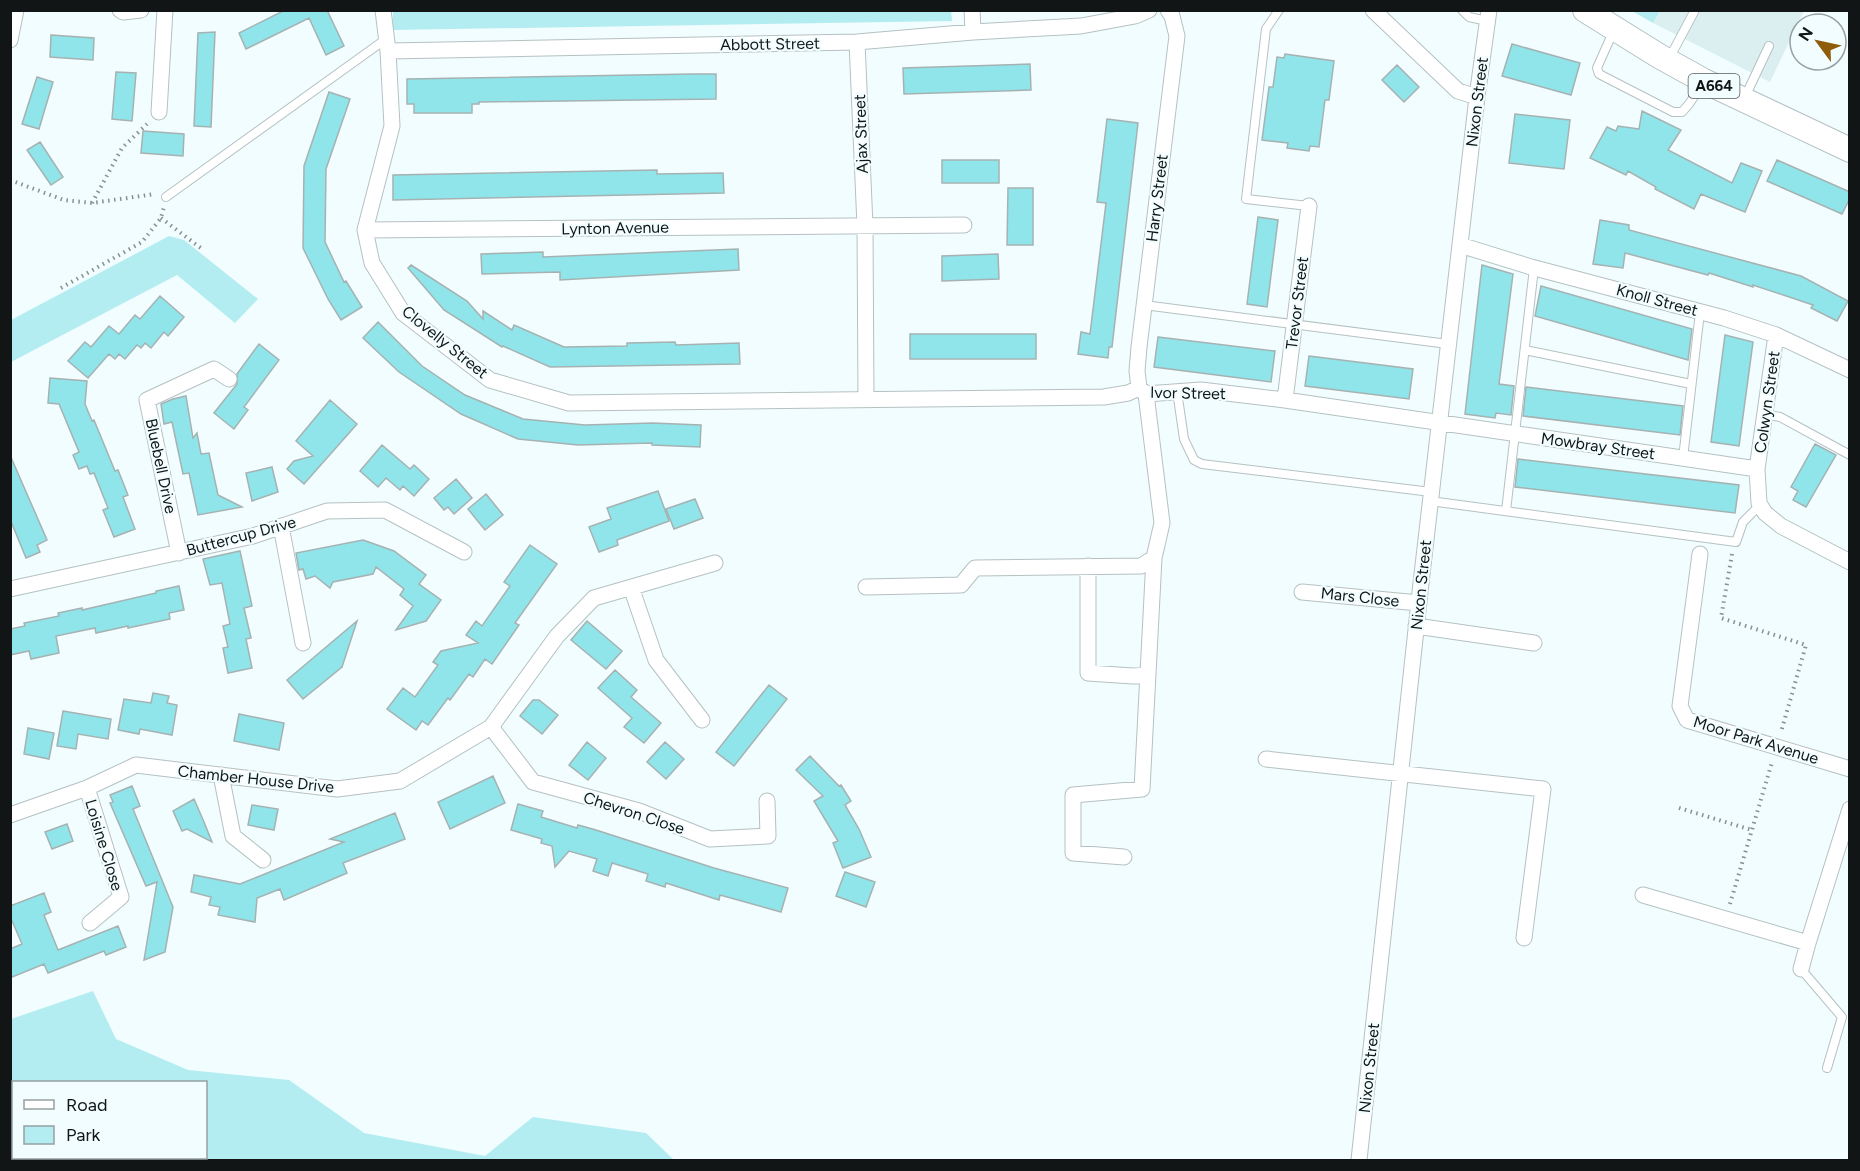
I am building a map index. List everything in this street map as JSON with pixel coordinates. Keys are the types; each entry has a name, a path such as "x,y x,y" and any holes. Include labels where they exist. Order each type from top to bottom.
{"main road":[{"name":"A664","path":"1585,10 1668,62 1743,101 1850,150"}],"street":[{"path":"10,40 16,10"},
{"path":"120,10 123,12 141,10"},
{"path":"159,112 165,10"},
{"name":"Clovelly Street","path":"383,10 392,126 365,230 372,263 403,313 490,380 569,403 866,399"},
{"path":"972,10 973,32"},
{"name":"Abbott Street","path":"387,45 857,42 1081,26 1135,16 1149,10"},
{"name":"Harry Street","path":"1124,857 1073,853 1073,795 1142,789 1154,558 1162,523 1143,391 1137,371 1177,36 1172,16 1167,10"},
{"path":"1373,10 1426,63 1458,91 1477,97"},
{"name":"Nixon Street","path":"1359,1161 1416,626 1488,16"},
{"name":"Ajax Street","path":"857,42 865,226 866,399"},
{"name":"Trevor Street","path":"1285,400 1309,206"},
{"path":"865,226 964,225"},
{"name":"Lynton Avenue","path":"365,230 865,226"},
{"name":"Knoll Street","path":"1460,245 1534,268 1700,312 1776,335 1850,369"},
{"name":"Colwyn Street","path":"1757,469 1776,335"},
{"name":"Bluebell Drive","path":"179,553 147,400 214,369 229,379"},
{"name":"Ivor Street","path":"866,399 1104,397 1143,391 1202,390 1439,423"},
{"name":"Mowbray Street","path":"1439,423 1757,469"},
{"path":"1757,469 1760,505 1765,513 1781,526 1850,562"},
{"name":"Buttercup Drive","path":"10,589 253,536 327,511 385,510 464,552"},
{"path":"281,526 303,643"},
{"name":"Moor Park Avenue","path":"1700,554 1680,706 1687,720 1850,768"},
{"path":"866,587 961,585 975,568 1140,566 1154,558"},
{"name":"Chamber House Drive","path":"10,815 87,788 136,765 337,789 400,781 492,727 557,636 594,597 716,563"},
{"path":"1088,566 1088,673 1148,675"},
{"path":"631,587 656,660 702,720"},
{"name":"Mars Close","path":"1302,592 1419,603"},
{"path":"1416,626 1534,642"},
{"name":"Chevron Close","path":"492,727 533,782 639,811 710,839 768,836 767,801"},
{"path":"1266,759 1543,789 1524,938"},
{"path":"221,775 233,836 263,860"},
{"name":"Loisine Close","path":"87,788 121,897 90,923"},
{"path":"1800,969 1850,810"},
{"path":"1643,895 1808,944"}],"lane":[{"path":"1279,10 1266,29 1246,199 1309,206"},
{"path":"1462,10 1468,17 1488,16"},
{"path":"1668,62 1695,10"},
{"path":"1614,29 1598,68 1599,74 1673,112 1682,112 1704,81"},
{"path":"166,197 387,45"},
{"path":"1743,101 1769,46"},
{"path":"1506,511 1534,268"},
{"path":"1144,305 1448,344"},
{"path":"1683,458 1700,312"},
{"path":"1525,350 1691,384"},
{"path":"1177,391 1184,439 1194,460 1202,464 1431,497 1506,511 1736,542 1743,522 1760,505"},
{"path":"1765,414 1780,417 1850,455"},
{"path":"1800,969 1842,1017 1827,1068"}],"path":[{"path":"92,203 122,148 159,112"},
{"path":"10,180 64,200 92,203 159,193 166,197 161,218 142,242 61,288"},
{"path":"161,218 201,249"},
{"path":"1726,919 1806,645 1721,618 1736,542"},
{"path":"1679,808 1752,830"}],"shaded area":[{"path":"1660,11 1804,11 1788,12 1788,44 1770,82 1653,23"}],"green space":[{"path":"951,10 952,21 393,30 393,11"},
{"path":"1632,11 1660,11 1653,23"},
{"path":"169,236 184,240 258,299 235,323 177,275 11,362 11,320"},
{"path":"93,991 116,1039 188,1070 289,1080 364,1133 485,1156 533,1117 646,1133 674,1160 11,1160 11,1019"}],"building":[{"path":"285,10 327,10 344,46 326,55 309,18 246,49 239,33"},
{"path":"215,32 211,127 194,126 198,33"},
{"path":"51,35 94,38 93,60 50,57"},
{"path":"1512,44 1580,63 1571,95 1502,76"},
{"path":"1285,54 1334,61 1329,100 1325,100 1319,147 1310,146 1309,151 1287,148 1288,143 1262,140 1269,87 1273,87 1277,57 1284,58"},
{"path":"1030,64 1031,90 904,94 903,68"},
{"path":"1397,65 1419,87 1404,102 1382,80"},
{"path":"116,72 136,73 132,121 112,119"},
{"path":"716,74 716,99 479,102 479,104 472,104 472,113 414,113 414,104 407,104 407,79"},
{"path":"37,77 53,82 39,129 22,124"},
{"path":"329,92 350,99 326,169 325,242 344,282 346,281 362,307 341,320 303,248 304,166"},
{"path":"1642,111 1681,130 1668,150 1732,183 1741,163 1762,171 1745,212 1701,194 1694,209 1655,189 1656,187 1628,171 1626,175 1590,158 1607,127 1616,131 1618,126 1639,129"},
{"path":"1515,114 1570,120 1564,169 1509,163"},
{"path":"1107,119 1138,123 1112,347 1109,347 1108,358 1078,354 1081,332 1090,334 1106,203 1097,202"},
{"path":"143,131 184,134 183,156 141,153"},
{"path":"40,142 63,177 51,185 27,150"},
{"path":"942,160 999,160 999,183 942,183"},
{"path":"1777,160 1850,192 1850,198 1842,214 1767,181"},
{"path":"657,170 657,174 723,173 724,193 393,200 393,175"},
{"path":"1008,188 1033,188 1033,245 1007,245"},
{"path":"1258,217 1278,220 1267,307 1247,304"},
{"path":"1600,220 1629,225 1629,230 1801,276 1848,301 1837,321 1811,308 1813,305 1753,285 1753,287 1709,273 1708,275 1625,253 1623,268 1593,264"},
{"path":"738,249 739,270 560,280 560,272 482,274 481,254 543,252 543,257"},
{"path":"998,254 999,279 942,281 942,256"},
{"path":"411,265 467,301 483,319 483,311 512,330 514,325 564,347 627,346 627,343 675,342 676,345 739,343 740,364 550,367 502,347 444,310 408,268"},
{"path":"1482,265 1513,274 1499,384 1514,386 1511,415 1496,413 1495,418 1465,414"},
{"path":"1541,286 1692,329 1688,360 1535,316"},
{"path":"160,296 184,317 168,336 164,332 151,348 145,343 141,348 137,345 125,359 119,354 115,359 109,354 88,378 68,361 85,342 91,347 109,326 119,334 135,315 140,319"},
{"path":"378,322 422,366 465,395 523,419 585,425 652,423 701,425 700,447 652,445 652,443 578,445 518,439 461,414 399,372 363,338"},
{"path":"910,334 1036,334 1036,359 910,359"},
{"path":"1725,335 1753,342 1739,446 1711,442"},
{"path":"1158,337 1275,351 1271,382 1154,367"},
{"path":"259,344 279,360 244,407 248,410 234,429 214,413 237,384 237,374"},
{"path":"1309,356 1413,369 1409,399 1305,386"},
{"path":"50,378 87,381 85,404 128,495 123,497 135,529 114,537 103,510 108,508 94,473 90,474 87,466 79,469 73,455 79,452 59,404 48,403"},
{"path":"1526,387 1683,406 1680,435 1523,416"},
{"path":"186,396 193,438 197,433 201,454 209,453 218,495 242,507 198,515 189,473 183,474 172,422 164,424 161,404"},
{"path":"330,400 357,424 304,484 287,469 294,461 313,456 296,441"},
{"path":"1815,444 1836,455 1806,507 1793,500 1798,491 1791,487"},
{"path":"382,445 410,469 414,465 429,479 414,496 403,486 400,490 386,478 378,487 360,471"},
{"path":"10,455 47,540 37,545 40,552 26,558 10,519"},
{"path":"1518,459 1739,485 1735,513 1515,487"},
{"path":"272,467 278,492 252,501 246,473"},
{"path":"456,479 472,498 454,514 448,507 444,510 434,498"},
{"path":"658,491 669,521 617,540 618,545 599,552 589,527 611,519 607,508"},
{"path":"486,494 503,515 485,530 468,509"},
{"path":"695,499 703,518 674,529 666,509"},
{"path":"363,540 394,551 426,575 419,584 441,600 426,621 396,630 413,606 400,595 404,589 376,567 373,574 333,582 330,588 315,576 306,579 303,569 299,570 296,553"},
{"path":"530,545 557,564 515,623 519,625 492,664 485,659 473,677 469,674 428,725 422,721 416,730 387,709 403,688 415,697 438,665 433,662 441,651 478,643 466,635 476,621 482,626 510,586 504,582"},
{"path":"240,551 252,606 244,608 251,638 246,639 252,668 228,673 223,648 228,647 223,626 230,624 222,583 210,585 203,559"},
{"path":"179,586 184,610 169,613 170,619 96,633 95,628 56,636 59,653 31,659 29,651 10,655 10,629 25,626 24,623 59,616 58,613 82,608 82,610"},
{"path":"357,621 342,667 303,699 287,680"},
{"path":"587,621 622,651 606,669 571,640"},
{"path":"615,670 637,690 631,697 661,723 644,743 624,727 632,718 598,688"},
{"path":"769,685 787,699 734,766 716,752"},
{"path":"153,693 169,696 167,703 177,705 172,735 140,729 139,734 118,730 124,699 151,703"},
{"path":"533,700 539,700 558,715 542,734 520,716"},
{"path":"63,711 111,719 108,739 78,734 76,749 57,746"},
{"path":"239,714 284,723 279,750 234,741"},
{"path":"28,728 54,733 49,759 24,754"},
{"path":"587,742 606,758 588,780 569,765"},
{"path":"665,742 684,759 666,779 647,762"},
{"path":"810,756 839,786 841,785 851,801 845,805 871,857 843,868 833,843 838,841 814,801 823,796 796,770"},
{"path":"493,776 505,803 450,829 438,802"},
{"path":"132,786 140,806 133,809 173,907 165,952 144,960 157,882 146,886 110,803 113,802 110,795"},
{"path":"194,799 212,842 187,829 182,831 173,811"},
{"path":"518,804 543,811 541,817 577,828 578,825 596,830 714,868 788,888 781,912 720,895 719,900 666,883 665,887 646,881 648,874 612,863 608,876 593,871 597,859 569,851 555,867 552,846 541,843 542,839 511,830"},
{"path":"252,805 278,809 274,830 248,825"},
{"path":"395,813 405,839 343,863 347,873 284,900 280,889 257,898 255,922 218,915 220,907 209,905 211,897 191,892 194,875 240,884 344,842 330,839"},
{"path":"67,824 73,841 52,849 45,832"},
{"path":"845,872 875,882 866,907 836,896"},
{"path":"44,893 51,912 44,915 58,950 118,926 126,947 106,955 104,951 48,973 44,964 10,978 10,949 22,944 10,916 10,906"}]}
